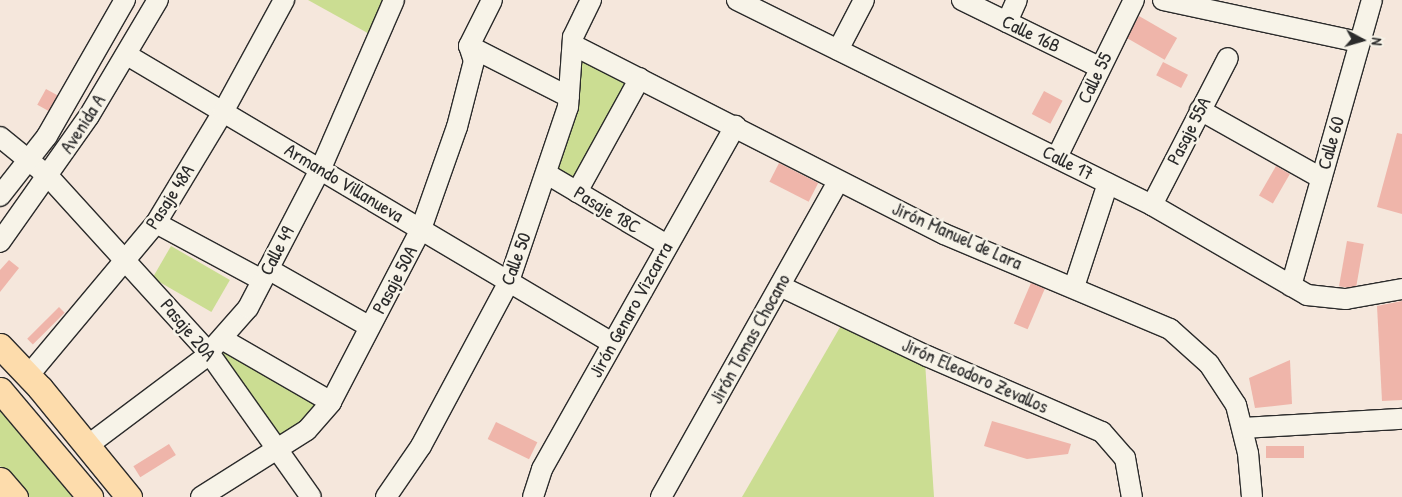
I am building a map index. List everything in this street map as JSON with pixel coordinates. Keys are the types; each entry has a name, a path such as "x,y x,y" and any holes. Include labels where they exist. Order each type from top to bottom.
{"main road":[{"path":"0,346 28,376 129,497"},
{"path":"0,390 90,497"},
{"path":"0,480 15,497"}],"street":[{"name":"Avenida A","path":"0,196 47,136 125,0"},
{"name":"Avenida A","path":"0,242 48,176 126,55 158,0"},
{"name":"Pasaje 48A","path":"28,376 156,223 223,112 284,0"},
{"name":"Calle 49","path":"87,446 216,346 248,308 321,168 394,0"},
{"path":"492,0 469,46 569,97"},
{"name":"Calle 50","path":"386,497 421,446 508,284 547,174 569,97 574,45 572,37 591,0"},
{"name":"Calle 17","path":"737,0 1152,205 1307,296 1323,299 1346,299 1402,289"},
{"path":"838,50 864,0"},
{"name":"Calle 16B","path":"962,0 1099,67"},
{"path":"1007,22 1017,0"},
{"name":"Calle 55","path":"1057,158 1099,67 1134,0"},
{"path":"1163,0 1359,42"},
{"name":"Calle 60","path":"1291,286 1372,0"},
{"name":"Jirón Manuel de Lara","path":"574,45 944,234 1159,323 1183,339 1219,377 1244,428 1252,497"},
{"name":"Pasaje 50A","path":"201,497 307,430 331,402 421,229 457,127 474,61 469,46"},
{"name":"Armando Villanueva","path":"126,55 321,168 508,284 612,343"},
{"name":"Pasaje 55A","path":"1152,205 1228,58"},
{"path":"577,192 640,78"},
{"path":"1200,110 1321,178"},
{"name":"Jirón Genaro Vizcarra","path":"532,497 542,469 735,126"},
{"name":"Pasaje 20A","path":"0,137 48,176 125,258 216,346 278,448 311,497"},
{"name":"Pasaje 18C","path":"547,174 667,245"},
{"name":"Jirón Tomas Chocano","path":"661,497 838,181"},
{"path":"1074,287 1108,183"},
{"path":"156,223 370,328"},
{"name":"Jirón Eleodoro Zevallos","path":"780,286 927,356 1102,432 1126,458 1132,497"},
{"path":"216,346 331,402"},
{"path":"1244,428 1402,419"}],"green space":[{"path":"308,0 388,0 373,36"},
{"path":"577,57 628,85 577,182 555,172"},
{"path":"171,246 230,280 211,312 153,278"},
{"path":"843,322 925,362 934,497 742,497"},
{"path":"227,347 321,404 280,441 216,356"},
{"path":"0,405 81,497 27,497 0,466"}],"building":[{"path":"1139,16 1177,38 1165,60 1126,38"},
{"path":"1163,62 1188,75 1181,88 1156,75"},
{"path":"46,89 57,95 49,111 37,105"},
{"path":"1044,91 1063,101 1050,124 1032,114"},
{"path":"1397,133 1402,134 1402,214 1377,207"},
{"path":"779,163 818,183 809,202 769,182"},
{"path":"1276,166 1290,174 1273,203 1259,195"},
{"path":"1347,241 1364,244 1356,289 1339,286"},
{"path":"9,260 19,268 0,292 0,270"},
{"path":"1031,283 1045,289 1028,329 1014,324"},
{"path":"1402,301 1402,400 1382,401 1377,306"},
{"path":"59,307 65,313 33,344 27,339"},
{"path":"1290,360 1292,404 1255,408 1249,378"},
{"path":"992,421 1071,444 1068,454 1027,459 984,446"},
{"path":"496,422 537,442 529,459 488,439"},
{"path":"169,444 176,455 140,477 133,466"},
{"path":"1266,446 1304,446 1304,458 1266,458"}]}
